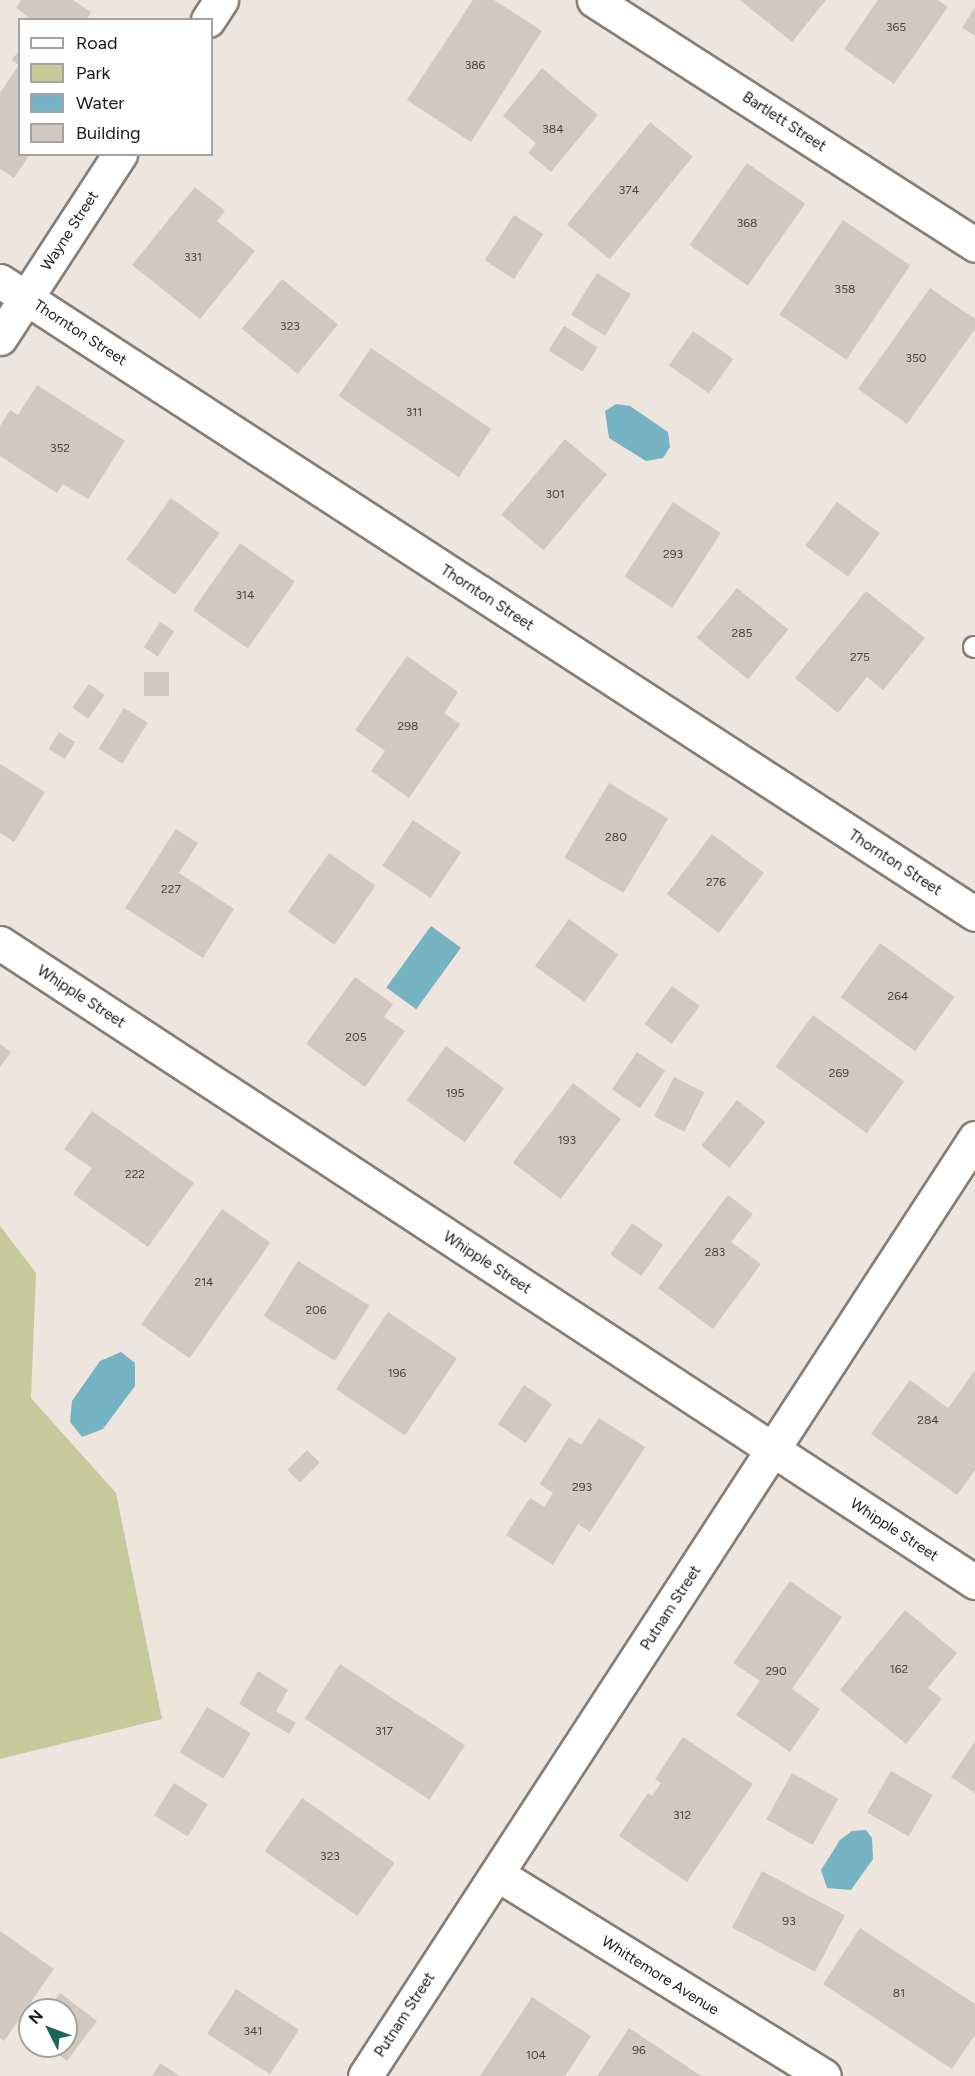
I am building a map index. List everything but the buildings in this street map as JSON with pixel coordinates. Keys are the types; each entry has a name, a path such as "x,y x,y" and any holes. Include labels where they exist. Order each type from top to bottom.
{"street":[{"path":"209,18 221,0"},
{"name":"Bartlett Street","path":"594,0 975,244"},
{"name":"Wayne Street","path":"0,338 13,290 118,156"},
{"name":"Thornton Street","path":"13,290 975,914"},
{"name":"Whipple Street","path":"0,943 975,1582"},
{"name":"Putnam Street","path":"365,2076 975,1138"},
{"name":"Whittemore Avenue","path":"497,1874 824,2076"}],"green space":[{"path":"0,1226 36,1273 31,1398 116,1493 162,1719 0,1759"}],"water":[{"path":"616,404 630,406 668,432 670,447 663,458 646,461 609,438 605,411"},
{"path":"431,926 461,948 416,1009 386,987"},
{"path":"121,1352 135,1363 135,1386 103,1429 82,1437 70,1422 72,1401 100,1361"},
{"path":"866,1830 872,1838 873,1859 851,1890 827,1888 821,1870 840,1840 852,1831"}]}
